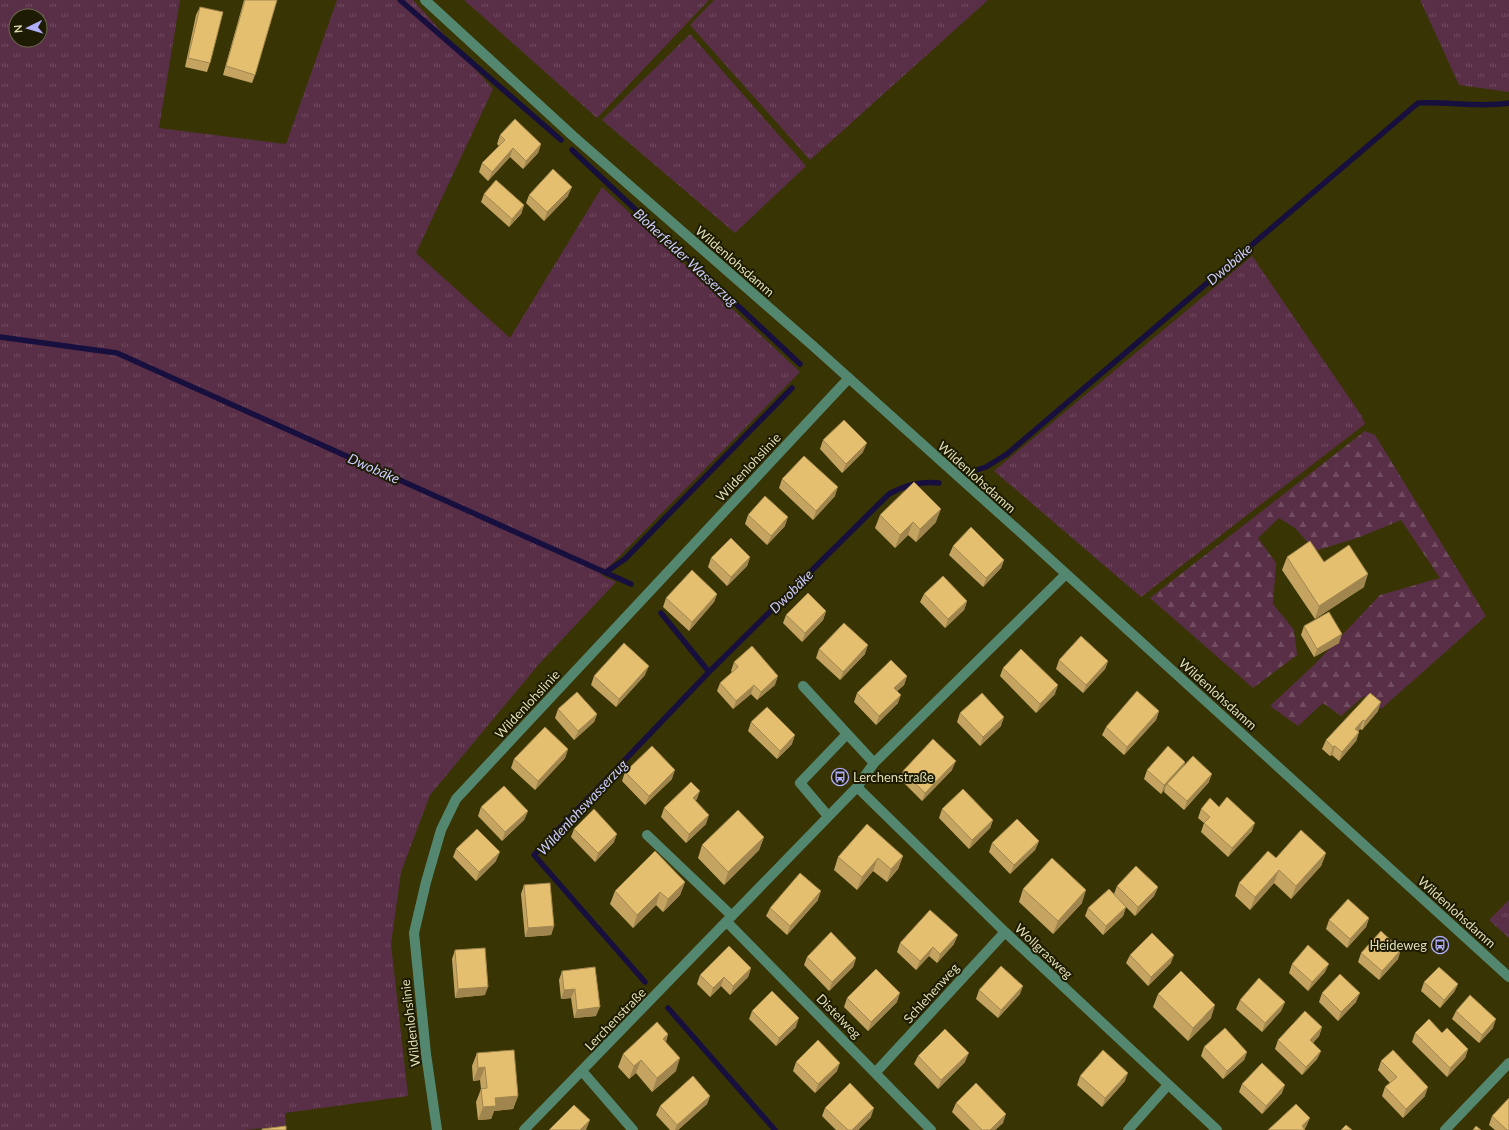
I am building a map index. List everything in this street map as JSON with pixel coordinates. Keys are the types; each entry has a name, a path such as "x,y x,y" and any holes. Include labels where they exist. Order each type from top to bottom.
{"street":[{"name":"Wildenlohsdamm","path":"425,0 573,136 849,378 1509,977"},
{"name":"Wildenlohslinie","path":"437,1130 426,1054 414,933 426,882 441,830 456,799 849,378"},
{"name":"Lerchenstraße","path":"524,1130 857,787 874,763 1066,574"},
{"path":"803,686 874,763"},
{"path":"828,816 800,783 847,734"},
{"name":"Wollgrasweg","path":"857,787 1005,932 1217,1130"},
{"path":"648,835 730,919"},
{"name":"Distelweg","path":"730,919 931,1130"},
{"name":"Schlehenweg","path":"876,1072 1005,932"},
{"path":"1446,1130 1509,1063"},
{"path":"582,1071 633,1130"},
{"path":"1128,1130 1168,1085"}],"green space":[{"path":"0,0 180,0 159,128 286,144 337,0 413,0 493,89 416,253 510,338 602,187 800,372 601,575 616,582 539,664 430,795 401,872 391,944 408,1096 285,1113 286,1126 245,1130 0,1130"},
{"path":"464,0 709,0 597,118"},
{"path":"714,0 988,0 810,160 690,25"},
{"path":"1420,0 1509,0 1509,92 1459,85"},
{"path":"690,34 806,166 735,233 602,120"},
{"path":"1252,256 1361,415 1365,424 1141,597 994,471"},
{"path":"1365,431 1375,435 1486,616 1381,709 1364,696 1341,716 1323,703 1298,726 1270,706 1314,665 1380,595 1440,578 1401,520 1360,537 1315,551 1295,528 1279,518 1258,538 1276,563 1273,604 1294,630 1297,655 1253,688 1150,598"},
{"path":"1509,900 1509,938 1489,920"}],"building":[{"path":"245,0 277,0 255,75 226,66"},
{"path":"200,7 223,12 210,63 188,58"},
{"path":"515,119 541,144 526,161 513,148 492,172 482,163 505,140 500,135"},
{"path":"553,169 572,187 547,212 529,195"},
{"path":"496,180 524,205 512,219 484,194"},
{"path":"844,420 867,443 846,464 823,440"},
{"path":"804,456 838,487 816,511 782,479"},
{"path":"914,482 941,509 920,529 913,522 900,535 880,515"},
{"path":"765,496 788,517 771,536 748,515"},
{"path":"971,527 1004,560 986,578 953,546"},
{"path":"731,538 750,557 731,577 711,558"},
{"path":"1310,541 1324,562 1349,545 1368,574 1319,606 1287,557"},
{"path":"692,570 717,594 692,622 666,598"},
{"path":"943,576 967,601 948,619 924,594"},
{"path":"808,593 826,611 805,633 786,615"},
{"path":"1329,612 1342,634 1317,649 1304,626"},
{"path":"844,623 868,645 843,672 819,649"},
{"path":"1081,636 1108,661 1086,685 1059,660"},
{"path":"624,643 649,666 619,699 594,676"},
{"path":"752,646 778,676 761,692 754,685 736,701 720,683 738,667 734,662"},
{"path":"1021,649 1058,685 1040,704 1003,668"},
{"path":"891,660 907,676 894,688 901,695 879,716 857,693"},
{"path":"1137,691 1159,711 1127,747 1106,727"},
{"path":"577,692 597,714 578,731 558,709"},
{"path":"982,693 1004,717 983,737 960,713"},
{"path":"1370,693 1381,702 1365,721 1363,720 1355,729 1359,732 1342,752 1335,746 1333,747 1326,740"},
{"path":"767,707 795,735 780,751 751,722"},
{"path":"545,727 568,749 538,781 514,759"},
{"path":"933,739 956,761 925,793 903,771"},
{"path":"652,746 675,770 649,796 625,772"},
{"path":"1168,746 1185,762 1164,785 1147,770"},
{"path":"1193,756 1212,774 1187,801 1167,784"},
{"path":"691,782 700,791 693,798 709,815 689,834 664,808"},
{"path":"504,786 528,811 505,832 481,807"},
{"path":"963,789 993,820 972,840 942,809"},
{"path":"1227,797 1255,823 1232,848 1204,823 1210,817 1201,809 1210,798 1219,807"},
{"path":"594,809 617,834 598,853 574,829"},
{"path":"738,810 764,837 728,872 702,845"},
{"path":"1017,819 1039,841 1014,865 992,843"},
{"path":"867,824 903,856 891,869 878,858 862,877 838,857"},
{"path":"477,829 500,852 479,872 456,849"},
{"path":"1301,830 1326,853 1296,886 1279,870 1255,897 1239,883 1268,851 1276,858"},
{"path":"655,851 685,882 668,899 660,892 637,915 615,891"},
{"path":"1052,858 1086,890 1058,921 1023,889"},
{"path":"1136,866 1158,887 1138,907 1117,886"},
{"path":"800,873 821,891 790,926 770,908"},
{"path":"550,883 554,926 528,928 524,885"},
{"path":"1109,889 1126,907 1106,926 1088,908"},
{"path":"1348,899 1369,918 1350,939 1329,920"},
{"path":"930,910 958,935 940,954 933,947 920,961 900,943"},
{"path":"1381,931 1401,950 1382,971 1361,953"},
{"path":"831,932 856,958 832,982 807,957"},
{"path":"1152,933 1174,955 1151,977 1130,955"},
{"path":"1308,945 1329,964 1312,982 1292,964"},
{"path":"729,946 751,968 733,986 724,977 713,988 700,975"},
{"path":"485,948 488,987 458,989 455,950"},
{"path":"1001,966 1023,986 1001,1010 979,990"},
{"path":"595,967 600,1007 577,1010 575,989 564,990 562,971"},
{"path":"1439,967 1458,984 1444,1000 1424,982"},
{"path":"876,969 900,993 871,1022 847,998"},
{"path":"1181,971 1215,1005 1193,1028 1158,994"},
{"path":"1340,974 1360,993 1341,1012 1322,993"},
{"path":"1259,978 1285,1002 1265,1023 1240,1000"},
{"path":"772,991 799,1018 779,1038 752,1011"},
{"path":"1470,995 1496,1019 1482,1035 1456,1011"},
{"path":"1305,1011 1322,1027 1310,1040 1321,1051 1306,1067 1278,1040"},
{"path":"1429,1019 1442,1033 1447,1028 1468,1049 1450,1068 1415,1033"},
{"path":"657,1022 668,1034 663,1039 680,1058 657,1078 641,1060 634,1066 623,1054"},
{"path":"1225,1028 1247,1052 1227,1071 1204,1047"},
{"path":"945,1029 969,1053 941,1080 918,1056"},
{"path":"818,1040 840,1063 818,1084 796,1062"},
{"path":"514,1050 518,1096 495,1098 496,1106 483,1107 481,1089 487,1088 485,1067 478,1068 477,1053"},
{"path":"1103,1050 1128,1073 1105,1098 1080,1076"},
{"path":"1393,1050 1428,1087 1406,1109 1385,1087 1397,1077 1381,1061"},
{"path":"1262,1063 1285,1085 1266,1106 1242,1084"},
{"path":"693,1076 710,1096 677,1125 660,1106"},
{"path":"850,1083 874,1108 852,1130 848,1130 825,1108"},
{"path":"976,1083 1006,1114 990,1130 982,1130 956,1103"},
{"path":"1509,1098 1509,1130 1507,1130 1492,1116"},
{"path":"1296,1104 1310,1118 1302,1126 1305,1130 1268,1130"},
{"path":"574,1105 590,1120 580,1130 549,1130"},
{"path":"1346,1125 1352,1130 1341,1130"},
{"path":"286,1126 286,1130 262,1130 262,1129"},
{"path":"1476,1126 1481,1130 1473,1130"}],"waterway":[{"name":"Bloherfelder Wasserzug","path":"400,0 561,140"},
{"name":"Dwobäke","path":"964,474 986,467 1007,454 1418,103 1475,105 1509,103"},
{"name":"Bloherfelder Wasserzug","path":"572,150 800,364"},
{"name":"Dwobäke","path":"0,337 117,353 631,584"},
{"path":"606,572 625,559 792,388"},
{"name":"Dwobäke","path":"661,613 709,672 889,494 913,484 939,483"},
{"name":"Wildenlohswasserzug","path":"645,982 534,855 709,672"},
{"name":"Wildenlohswasserzug","path":"668,1008 775,1130"}],"place":[{"name":"Lerchenstraße","path":"840,777"},
{"name":"Heideweg","path":"1440,945"}]}
